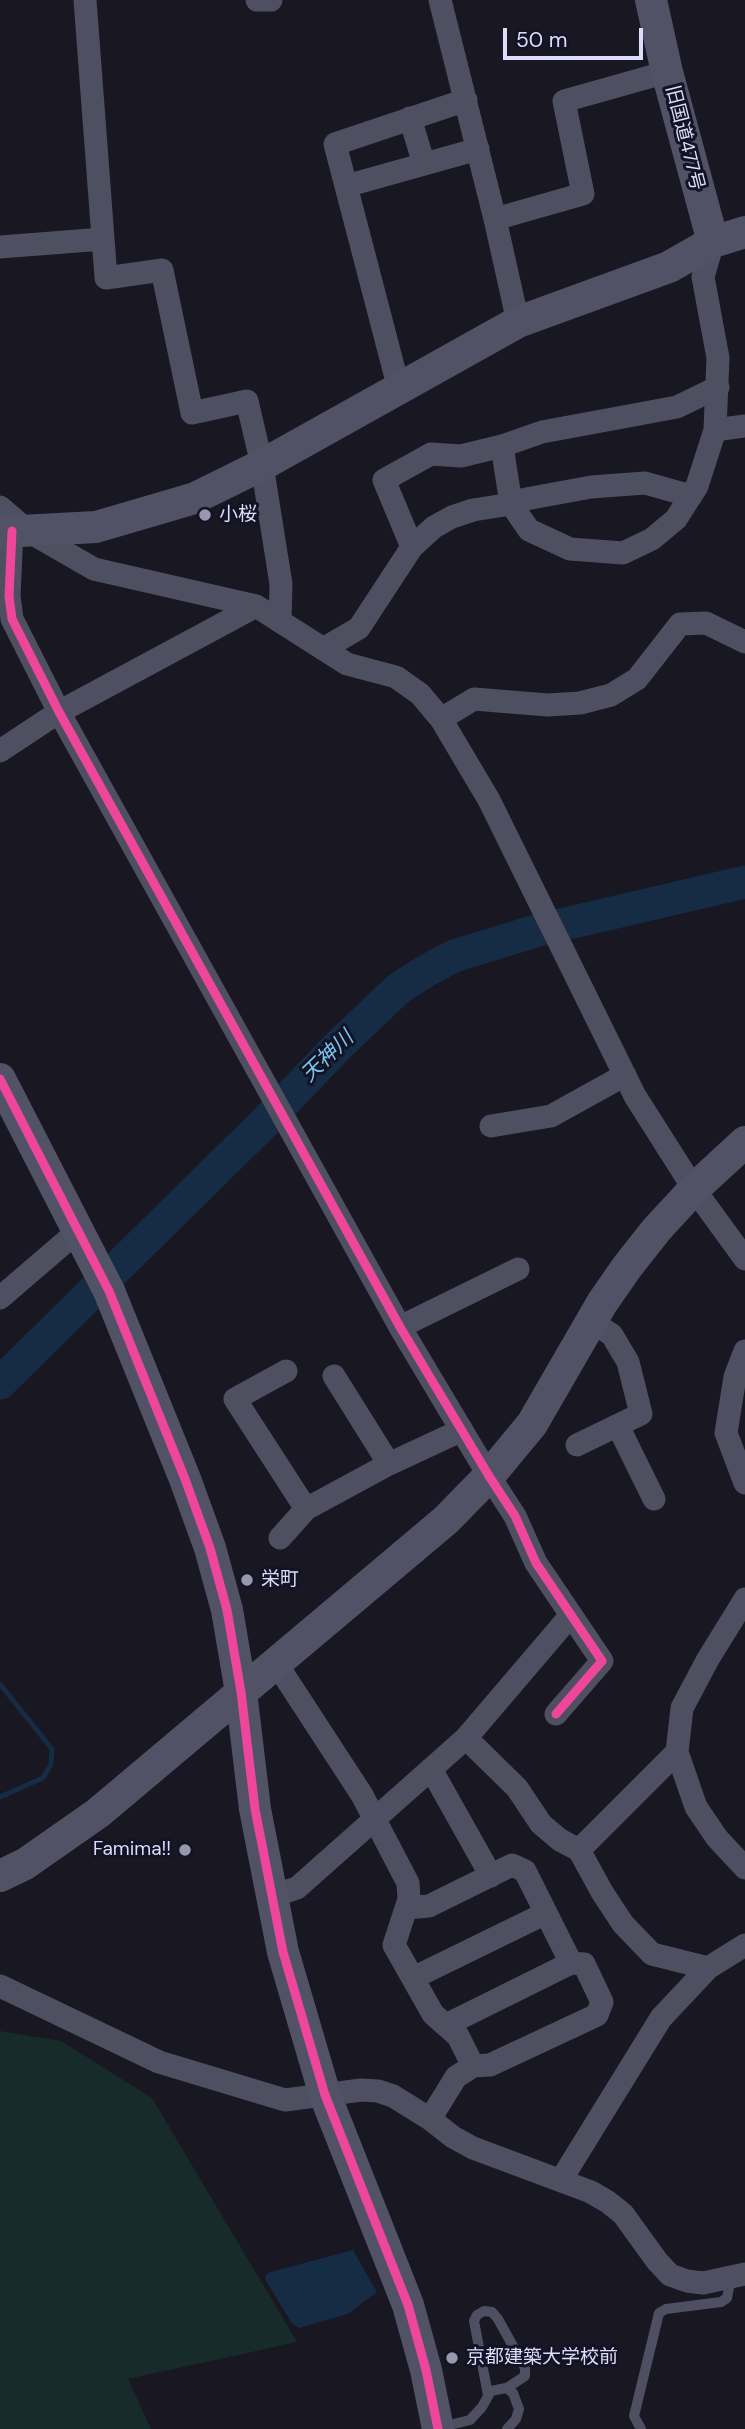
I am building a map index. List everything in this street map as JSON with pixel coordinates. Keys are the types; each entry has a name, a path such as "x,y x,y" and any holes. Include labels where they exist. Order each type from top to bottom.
{"street":[{"path":"85,0 106,278 162,270 192,413 247,401 262,465 281,584 280,621"},
{"path":"257,0 271,0"},
{"path":"440,0 518,322"},
{"name":"旧国道477号","path":"651,0 667,72 713,243"},
{"path":"495,219 583,194 564,101 667,72"},
{"path":"399,388 335,144 466,100"},
{"path":"410,118 424,164"},
{"path":"346,186 478,149"},
{"path":"10,525 96,527 195,498 262,465 518,322 669,267 713,243 745,232"},
{"path":"0,247 103,239"},
{"path":"502,446 510,503 529,530 570,549 623,553 652,539 676,519 697,486 715,430 718,358 703,278 713,243"},
{"path":"412,547 384,480 431,454 461,456 542,432 677,407 718,387"},
{"path":"715,430 745,426"},
{"path":"323,649 359,628 412,547 434,527 452,517 473,510 591,487 645,483 691,496"},
{"path":"10,525 94,569 256,606 346,664 396,677 420,694 441,719 489,800 635,1096 694,1189 745,1259"},
{"path":"10,525 9,596 12,619 59,712 400,1328 515,1516 536,1563 602,1661 556,1714"},
{"path":"0,751 59,712 256,606"},
{"path":"441,719 474,699 548,705 580,703 611,695 637,679 681,624 706,623 745,642"},
{"path":"491,1126 551,1116 625,1075"},
{"path":"0,1079 103,1280 186,1479 210,1548 226,1610 241,1692 255,1809 283,1952 325,2095 408,2305 438,2428"},
{"path":"0,1876 25,1864 98,1813 446,1520 489,1476 532,1424 591,1321 627,1267 657,1229 694,1189 745,1142"},
{"path":"0,1298 78,1231"},
{"path":"400,1328 518,1269"},
{"path":"577,1445 641,1415 628,1362 612,1335 591,1321"},
{"path":"745,1351 735,1377 726,1433 745,1483"},
{"path":"286,1371 235,1399 306,1509"},
{"path":"334,1376 389,1464"},
{"path":"618,1426 653,1499"},
{"path":"280,1538 306,1509 389,1464 462,1430"},
{"path":"745,1599 681,1708 677,1752 696,1807 717,1838 745,1868"},
{"path":"272,1896 297,1888 466,1738 571,1615"},
{"path":"276,1663 362,1796 408,1883 409,1899 394,1945 433,2014 458,2036 473,2066"},
{"path":"466,1738 517,1788 541,1824 560,1840 579,1850 623,1924 652,1954 708,1968"},
{"path":"579,1850 677,1752"},
{"path":"431,1769 491,1876"},
{"path":"406,1908 429,1906 512,1865 525,1871 571,1963"},
{"path":"413,1978 547,1913"},
{"path":"561,2180 661,2018 708,1968 745,1945"},
{"path":"430,2119 456,2077 473,2066 490,2065 597,2015 602,2002 584,1964 571,1963 446,2025"},
{"path":"0,1986 159,2062 285,2100 361,2090 378,2091 393,2096 473,2148 591,2192 623,2214 670,2275 703,2283 738,2276"}],"lane":[{"path":"641,2429 635,2416 659,2313 666,2309 721,2302 727,2298 738,2276"},
{"path":"438,2428 470,2420 482,2407 488,2395 498,2388 507,2388 525,2376 525,2368 498,2319 492,2312 484,2311 477,2315 474,2321 488,2395"},
{"path":"507,2388 513,2393 519,2409 516,2419 507,2429"}],"green space":[{"path":"0,2031 61,2041 152,2098 297,2342 128,2379 151,2429 0,2429"}],"water":[{"path":"353,2250 377,2292 348,2314 299,2328 291,2322 265,2279 267,2273"}],"waterway":[{"name":"天神川","path":"0,1383 398,989 454,956 539,930 745,882"},
{"path":"0,1684 52,1749 51,1764 43,1778 0,1797"}],"cycle path":[{"path":"12,531 9,596 12,619 59,712 400,1327 515,1516 536,1563 602,1661 556,1714"},
{"path":"0,1079 109,1291 210,1548 227,1610 241,1692 255,1809 283,1952 325,2095 408,2305 426,2370 438,2429"}],"place":[{"name":"小桜","path":"205,515"},
{"name":"栄町","path":"247,1580"},
{"name":"Famima!!","path":"185,1850"},
{"name":"京都建築大学校前","path":"452,2358"}]}
